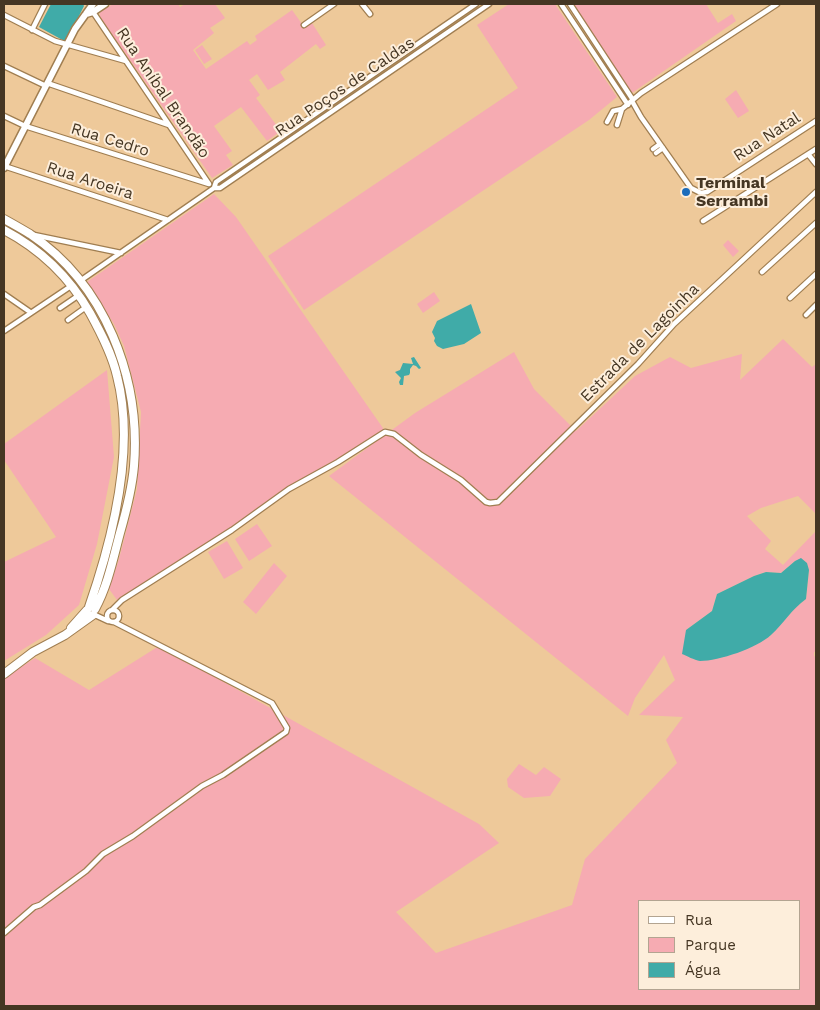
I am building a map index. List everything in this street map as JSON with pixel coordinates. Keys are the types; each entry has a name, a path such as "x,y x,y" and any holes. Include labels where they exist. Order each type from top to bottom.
{"main road":[{"path":"89,13 93,4"},
{"path":"4,166 78,22 105,4"},
{"path":"4,219 31,234 59,258 93,298 106,321 128,379 133,414 134,466 125,515 108,579 92,611 65,635 33,652 4,674"},
{"path":"4,230 47,259 79,295 99,329 118,376 122,402 124,446 122,467 105,557 92,611"},
{"path":"99,329 106,321"},
{"path":"99,329 110,329"}],"street":[{"path":"32,30 45,4"},
{"path":"304,25 334,4"},
{"path":"362,4 370,14"},
{"name":"Rua Poços de Caldas","path":"214,188 216,182 476,4"},
{"name":"Rua Poços de Caldas","path":"80,281 214,188 220,188 489,4"},
{"path":"561,4 662,146 654,151"},
{"path":"570,4 631,102"},
{"path":"608,122 612,111 622,109 777,4"},
{"name":"Rua Aníbal Brandão","path":"89,13 127,61 209,184 214,188"},
{"path":"4,15 54,41 127,61"},
{"path":"4,66 46,85 170,126"},
{"path":"617,125 622,109"},
{"name":"Rua Cedro","path":"4,116 25,126 209,184"},
{"name":"Rua Natal","path":"662,146 691,188 701,193 707,192 816,121"},
{"path":"703,221 816,149"},
{"path":"808,154 816,164"},
{"name":"Rua Aroeira","path":"4,166 168,220"},
{"name":"Estrada de Lagoinha","path":"110,611 122,600 232,530 289,489 338,462 385,432 394,434 404,443 461,480 490,503 500,500 638,364 674,324 816,192"},
{"path":"762,272 816,223"},
{"path":"31,234 120,253"},
{"path":"790,298 816,274"},
{"path":"4,331 71,286"},
{"path":"4,294 30,312"},
{"path":"60,308 79,295"},
{"path":"806,315 816,305"},
{"path":"68,320 86,307"},
{"path":"92,611 117,612 119,616 112,622"},
{"path":"4,933 34,907 40,905 86,871 103,854 133,836 202,786 223,775 286,732 287,728 272,703 92,611"},
{"path":"110,611 106,617 112,622"}],"green space":[{"path":"113,4 178,4 180,7 185,4 215,4 225,18 210,28 214,33 193,50 206,69 247,41 250,45 257,40 255,36 292,10 305,28 312,23 326,45 320,49 316,44 280,72 285,80 268,90 257,74 249,80 260,95 256,98 281,131 267,141 241,107 214,126 232,151 226,155 233,165 212,178 100,17 100,12"},
{"path":"509,4 555,4 617,97 589,120 304,310 268,256 518,88 477,25"},
{"path":"573,4 706,4 718,23 732,14 736,21 632,93"},
{"path":"202,45 212,59 204,64 195,50"},
{"path":"736,90 749,111 738,118 725,99"},
{"path":"214,194 236,217 385,431 117,600 109,589 119,559 137,489 141,412 124,346 114,324 87,282"},
{"path":"728,240 739,251 733,257 723,245"},
{"path":"434,292 440,301 423,313 417,304"},
{"path":"783,339 812,367 816,364 816,514 798,496 761,508 747,516 771,541 765,549 783,565 816,531 816,652 814,652 814,656 816,657 816,1006 4,1006 4,678 35,658 89,690 159,646 479,824 499,843 396,912 436,953 572,905 585,859 677,763 666,740 683,717 639,715 675,680 664,655 635,698 628,716 329,476 415,413 514,352 534,389 576,431 635,376 670,357 691,368 742,354 740,380","holes":["795,561 809,570 806,599 796,607 769,637 686,630 712,611 717,594 766,572 781,573"]},
{"path":"107,370 114,457 97,544 79,605 46,635 4,661 4,562 56,537 4,460 4,444"},
{"path":"257,524 272,546 249,561 235,539"},
{"path":"227,541 243,568 224,579 208,552"},
{"path":"274,563 287,576 256,614 243,602"},
{"path":"519,764 536,775 544,767 561,779 550,796 524,798 508,787 507,779"}],"water":[{"path":"51,4 83,4 84,6 66,42 39,27"},
{"path":"471,304 481,333 464,344 443,349 437,346 432,332 437,321"},
{"path":"414,357 421,368 419,369 413,365 409,375 404,376 403,385 400,385 401,378 395,372 400,370 403,363 413,364 411,358"},
{"path":"801,558 807,563 809,570 806,599 765,640 737,653 717,659 700,661 682,654 686,630 712,611 717,594 766,572 781,573"}],"place":[{"name":"Terminal Serrambi","path":"686,192"}]}
